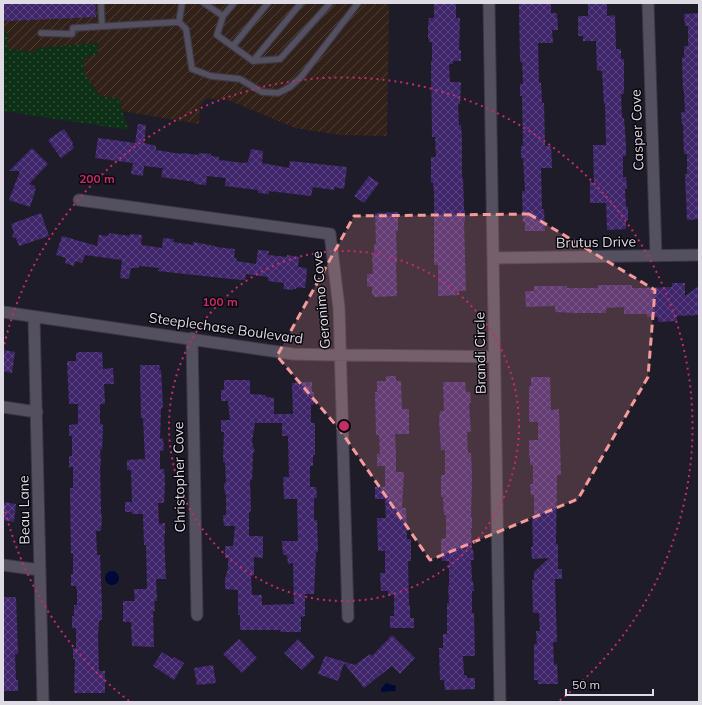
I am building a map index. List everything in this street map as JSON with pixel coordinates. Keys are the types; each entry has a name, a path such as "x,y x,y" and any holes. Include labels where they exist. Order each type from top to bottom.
{"street":[{"name":"Brandi Circle","path":"489,3 500,702"},
{"name":"Casper Cove","path":"648,3 656,256"},
{"name":"Geronimo Cove","path":"79,200 330,234 339,308 348,617"},
{"name":"Brutus Drive","path":"493,258 699,255"},
{"name":"Steeplechase Boulevard","path":"3,312 192,338 292,354 341,356 431,355 494,357"},
{"name":"Beau Lane","path":"34,317 43,702"},
{"name":"Christopher Cove","path":"192,338 197,615"},
{"path":"3,407 37,412"},
{"path":"3,565 40,570"}],"lane":[{"path":"101,3 102,26"},
{"path":"179,22 182,3"},
{"path":"204,3 223,16"},
{"path":"234,3 223,16 217,34 253,61 280,59 330,3"},
{"path":"233,46 268,3"},
{"path":"253,61 301,3"},
{"path":"41,33 72,34 73,28 179,22 186,29 192,69 211,76 240,79 262,92 278,93 301,77 358,3"}],"highlighted area":[{"path":"529,214 655,290 648,377 578,499 430,560 340,430 277,356 354,216"}],"shaded area":[{"path":"3,3 389,3 387,136 340,135 295,128 228,100 207,98 200,106 199,124 122,111 119,99 100,96 84,73 84,58 7,49 7,31 3,30"},
{"path":"112,571 117,573 119,578 117,583 112,585 107,583 105,578 107,573"},
{"path":"386,683 396,686 395,691 381,692 381,689"}],"green space":[{"path":"3,30 7,31 8,49 34,52 37,48 98,43 98,54 84,58 84,73 100,96 119,99 129,130 3,111"}],"building":[{"path":"3,3 95,3 96,17 7,21 3,20"},
{"path":"434,3 456,3 456,18 460,18 459,50 461,50 461,61 453,61 453,64 449,64 450,82 461,82 460,104 458,104 459,125 461,125 462,178 465,210 466,291 459,291 459,295 438,296 438,265 434,265 434,193 433,183 431,183 431,157 436,157 435,137 432,137 432,42 429,42 428,39 428,27 429,18 434,18"},
{"path":"519,3 551,3 551,13 557,13 558,30 552,30 553,43 538,43 539,83 541,83 542,103 544,103 545,146 551,146 552,168 541,168 542,209 544,209 545,231 525,231 525,222 523,222 522,191 525,191 523,158 521,158 521,146 523,146 522,96 520,96 520,84 523,84 522,62 520,62"},
{"path":"588,3 607,3 607,16 615,15 616,49 621,49 621,59 624,59 624,94 621,94 622,118 624,118 626,144 626,156 623,156 623,177 626,177 627,189 625,189 626,207 628,207 626,229 607,230 606,203 590,203 590,180 594,184 593,145 606,145 605,104 602,71 597,70 596,41 583,41 583,36 578,36 578,16 588,16"},
{"path":"699,13 699,219 687,220 685,174 687,174 687,154 684,154 681,112 685,112 682,58 684,58 684,46 688,46 688,26 685,26 684,14"},
{"path":"138,124 146,125 144,143 156,146 156,150 181,154 211,154 211,156 219,157 219,160 244,163 248,162 251,149 263,151 262,163 289,168 290,161 347,167 344,189 334,187 334,190 313,187 311,196 269,191 269,194 258,193 258,190 225,186 226,178 207,176 206,185 161,177 163,168 144,166 143,176 131,174 133,163 95,158 98,138 135,143"},
{"path":"64,129 73,143 74,148 61,158 48,140"},
{"path":"32,148 48,164 29,184 35,186 34,188 36,189 30,207 9,200 20,171 9,171"},
{"path":"369,176 379,183 364,203 354,196"},
{"path":"398,212 398,231 396,231 397,296 375,297 372,294 372,286 367,287 367,274 373,274 372,254 374,254 374,244 376,244 375,213"},
{"path":"41,213 49,236 19,246 16,238 12,237 14,233 11,224"},
{"path":"109,233 130,236 130,234 142,235 141,245 162,248 163,238 174,239 173,242 193,245 193,242 215,247 235,249 234,258 237,258 236,261 256,264 258,250 269,251 268,255 287,257 287,255 299,257 298,267 306,268 307,271 305,288 297,287 293,290 283,289 284,283 268,281 268,277 246,274 245,280 231,279 158,271 159,268 139,266 139,268 131,268 129,279 120,278 122,260 85,255 82,263 75,261 74,266 65,263 66,258 56,255 62,236 97,246 99,235 108,236"},
{"path":"672,283 685,283 685,296 699,286 699,315 677,316 677,321 658,322 658,317 647,317 647,314 624,314 624,307 606,308 606,313 576,313 555,312 555,306 526,307 525,291 534,291 534,286 598,288 598,285 632,285 632,288 645,288 672,287"},
{"path":"3,350 15,352 12,373 3,371"},
{"path":"102,352 103,369 113,368 114,384 104,384 105,404 100,404 100,423 103,425 102,450 100,450 102,519 101,531 96,531 97,555 100,555 102,605 102,619 99,621 98,637 99,671 105,671 105,693 74,693 75,659 73,659 73,648 76,648 76,628 72,628 72,616 74,616 74,605 77,605 77,590 76,586 71,586 71,574 73,574 73,553 71,553 70,488 73,488 73,467 69,467 69,456 72,456 72,436 69,436 69,425 78,424 78,404 69,404 67,361 76,361 76,353"},
{"path":"140,365 160,365 159,370 161,370 163,408 161,408 160,439 163,438 164,450 160,451 160,469 164,469 164,503 158,503 159,524 165,523 164,535 166,579 156,579 157,601 154,601 155,611 153,611 154,647 132,646 131,622 123,622 123,601 135,601 134,589 147,589 146,545 144,545 143,514 132,514 132,512 125,512 125,502 132,502 131,470 127,470 127,460 145,459 143,418 141,418"},
{"path":"386,376 396,376 396,381 401,381 402,409 409,409 409,434 395,434 396,472 404,472 402,508 406,508 407,539 411,539 411,561 408,561 409,606 410,618 414,618 414,628 390,628 390,616 394,616 394,595 388,595 388,591 381,591 380,573 385,573 385,551 378,551 377,518 386,518 385,499 375,499 375,487 385,487 385,466 377,466 377,454 380,454 379,435 376,435 375,392 377,392 377,381 386,381"},
{"path":"531,377 550,377 551,410 559,409 561,475 557,475 556,544 558,544 558,569 562,569 562,579 555,579 557,642 553,642 554,665 557,664 558,684 538,684 538,680 534,680 534,644 537,644 536,631 540,631 539,613 533,613 532,580 534,580 534,572 549,558 532,559 531,547 533,547 532,516 534,516 534,495 531,495 530,484 533,484 533,465 530,465 529,440 538,440 538,422 529,422 529,386 531,386"},
{"path":"224,380 250,380 250,394 266,395 266,397 274,398 274,414 293,414 292,383 312,382 314,405 311,405 311,423 315,423 315,455 313,455 313,466 310,466 310,487 316,487 317,498 314,498 314,520 317,520 318,552 316,552 314,594 305,594 305,616 301,617 301,632 281,632 280,630 240,630 240,615 238,615 238,590 225,589 228,558 225,558 225,546 233,546 235,526 224,526 223,515 226,515 226,494 224,483 226,483 225,462 223,462 224,432 221,432 221,420 230,420 228,401 221,401 221,390 224,390","holes":["255,423 282,423 282,436 288,436 289,477 283,477 284,499 297,499 298,541 282,541 283,555 287,555 288,564 293,563 294,604 262,605 262,595 252,595 251,576 254,575 254,557 263,558 263,536 249,536 249,512 251,512 250,480 252,480 253,453 255,451 252,441"]},
{"path":"443,382 465,382 466,392 470,392 471,403 469,403 471,432 467,432 468,453 471,453 472,476 471,528 474,560 471,560 474,591 472,591 472,613 474,613 475,656 463,656 464,675 467,675 467,678 475,678 475,689 445,690 444,680 440,680 439,648 443,648 443,634 447,634 447,603 449,603 449,561 442,561 441,552 441,539 446,538 446,515 444,515 443,497 441,497 441,475 445,475 445,450 441,450 439,420 440,411 444,411"},
{"path":"3,502 16,504 14,522 3,520"},
{"path":"3,597 16,597 18,654 15,654 18,691 3,691"},
{"path":"392,635 415,658 400,674 392,666 364,688 344,663 338,681 318,674 325,656 355,665 370,654 372,656"},
{"path":"239,639 257,658 242,673 223,654"},
{"path":"298,639 315,657 302,670 284,653"},
{"path":"162,652 173,659 174,657 184,663 174,680 153,666"},
{"path":"213,665 216,683 197,685 194,668"}]}
